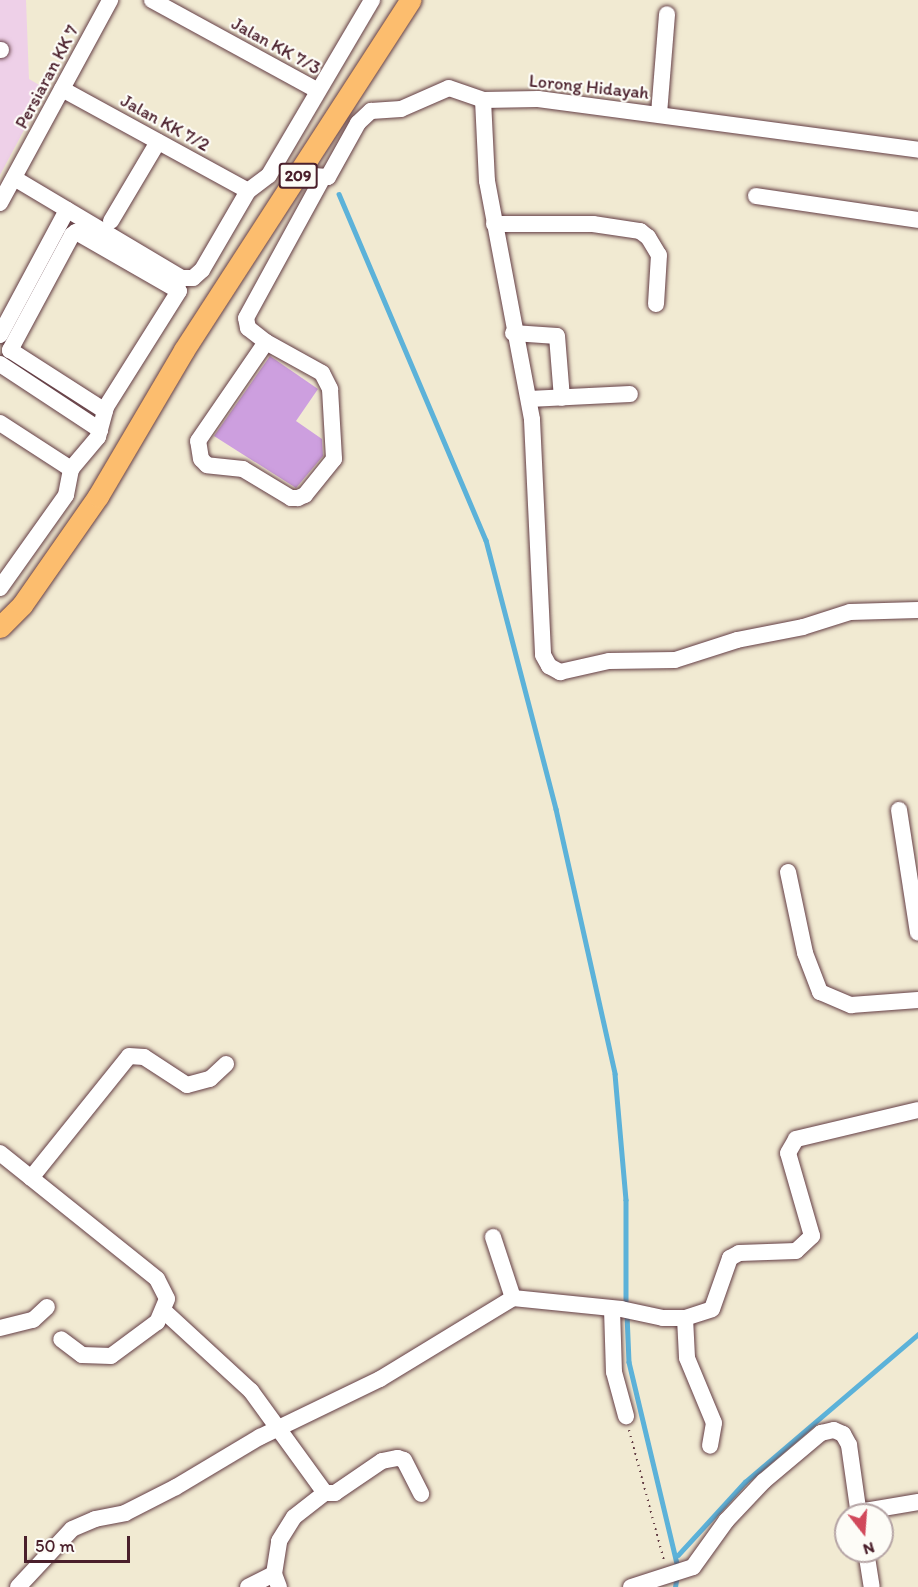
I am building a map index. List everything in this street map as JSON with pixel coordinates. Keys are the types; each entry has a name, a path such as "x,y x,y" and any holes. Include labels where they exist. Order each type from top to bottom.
{"main road":[{"name":"209","path":"0,627 22,605 98,496 184,350 410,0"}],"street":[{"name":"Persiaran KK 7","path":"0,203 111,0"},
{"name":"Jalan KK 7/3","path":"152,0 318,91"},
{"path":"14,178 182,278 193,278 202,270 248,191 269,175 372,0"},
{"path":"659,114 668,14"},
{"name":"Lorong Hidayah","path":"322,179 334,170 358,123 371,111 401,109 449,88 483,100 538,99 918,150"},
{"name":"Jalan KK 7/2","path":"62,89 248,191"},
{"path":"483,100 487,181 513,333 529,399 543,655 549,666 560,672 609,661 675,660 737,640 802,627 850,612 918,610"},
{"path":"111,221 158,142"},
{"path":"266,342 198,441 198,451 207,465 243,468 291,498 298,498 305,495 334,459 330,389 322,373 266,342 248,328 246,318 322,179 299,175"},
{"path":"756,196 918,220"},
{"path":"0,335 68,210"},
{"path":"495,224 593,224 640,231 659,255 656,304"},
{"path":"0,588 66,495 71,469 100,430 105,411 179,291 76,232 72,235 10,350 105,411"},
{"path":"513,333 557,336 562,398"},
{"path":"0,364 100,430"},
{"path":"529,399 630,394"},
{"path":"0,423 71,469"},
{"path":"899,810 918,933"},
{"path":"788,872 805,953 820,992 851,1005 918,1000"},
{"path":"31,1179 129,1056 144,1057 187,1085 210,1079 226,1064"},
{"path":"18,1587 72,1529 95,1519 125,1513 280,1429 380,1379 513,1298 685,1318 712,1309 718,1302 730,1258 739,1253 796,1251 807,1245 812,1236 788,1153 796,1139 918,1110"},
{"path":"0,1153 157,1279 167,1299 165,1312 123,1350 111,1356 82,1355 61,1339"},
{"path":"493,1237 513,1298"},
{"path":"0,1328 33,1320 47,1307"},
{"path":"616,1309 614,1371 626,1416"},
{"path":"165,1312 251,1391 326,1493"},
{"path":"685,1318 687,1358 714,1423 710,1446"},
{"path":"631,1587 693,1568 726,1521 764,1481 821,1433 834,1430 843,1434 849,1445 858,1503"},
{"path":"248,1587 276,1581 279,1541 294,1517 326,1493 335,1493 382,1461 398,1458 404,1460 421,1494"},
{"path":"894,1506 918,1502"},
{"path":"868,1563 872,1587"}],"path":[{"path":"626,1416 672,1575"}],"shaded area":[{"path":"0,0 26,0 29,79 46,89 0,175"}],"building":[{"path":"270,356 318,389 296,421 322,439 323,456 296,488 214,436"}],"waterway":[{"path":"339,194 486,540 556,809 615,1074 626,1200 626,1306"},
{"path":"627,1314 629,1362 678,1567"},
{"path":"678,1555 745,1482 918,1334"},
{"path":"675,1587 677,1575"}]}
